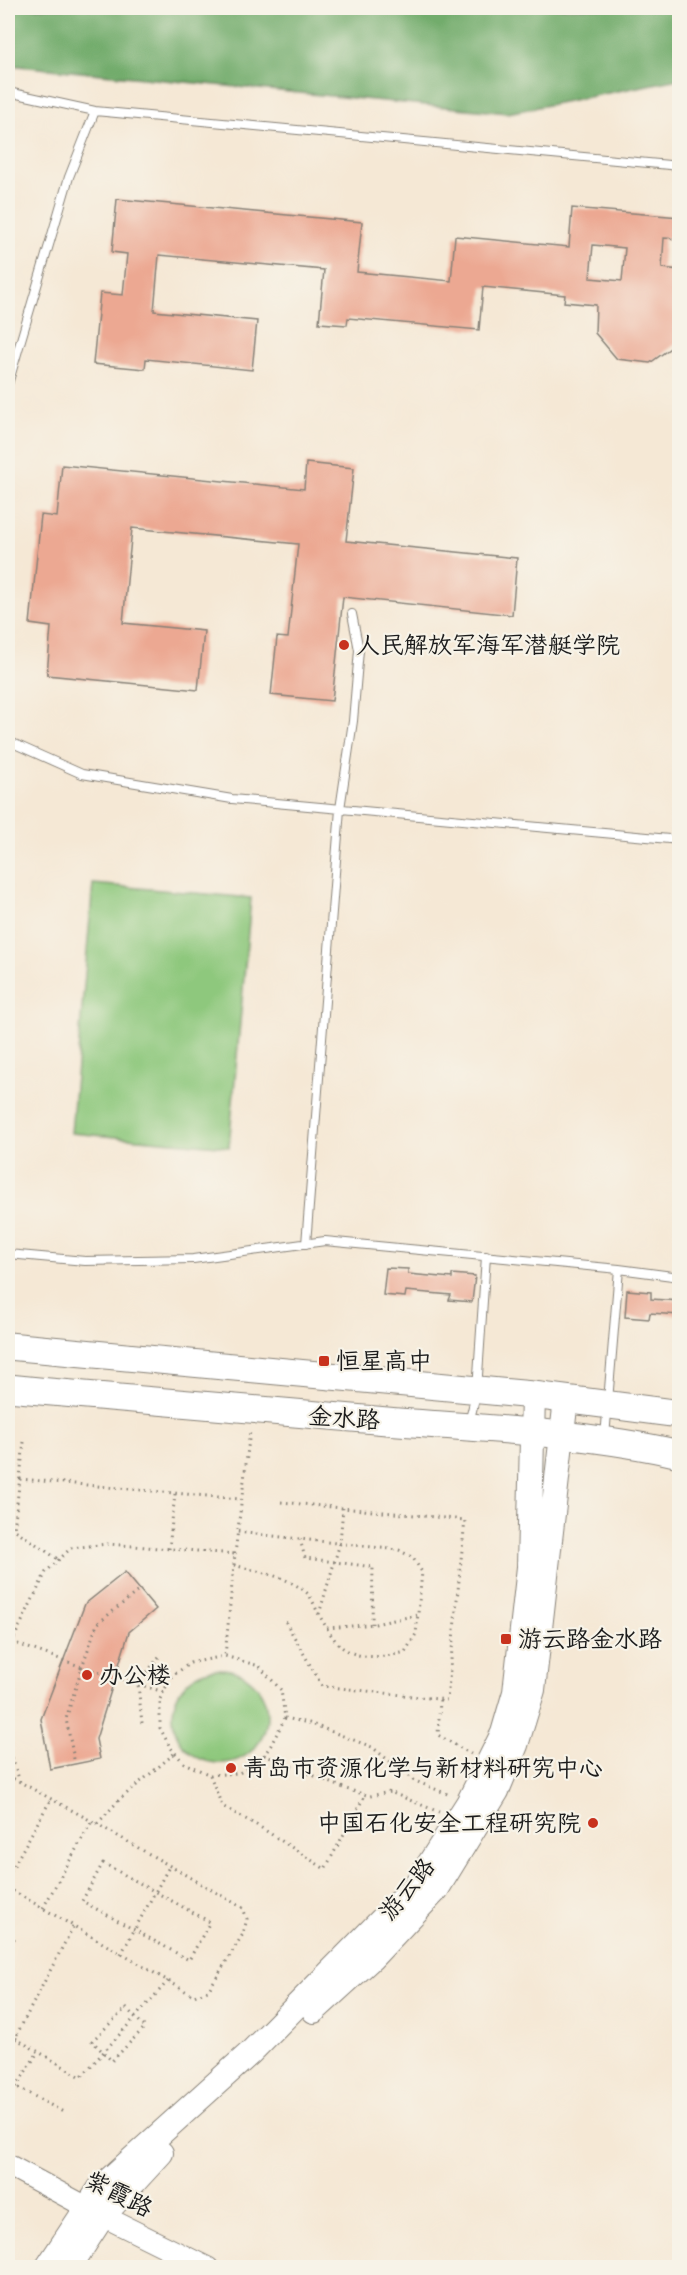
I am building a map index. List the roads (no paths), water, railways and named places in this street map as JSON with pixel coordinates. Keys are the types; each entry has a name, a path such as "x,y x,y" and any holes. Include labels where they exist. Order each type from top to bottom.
{"main road":[{"name":"金水路","path":"8,1346 533,1395 680,1414"},
{"name":"金水路","path":"8,1388 253,1411 533,1432 640,1445 680,1454"},
{"name":"游云路","path":"69,2268 95,2211 100,2188 250,2053 356,1949 416,1886 463,1811 488,1764 503,1733 515,1692 529,1567 533,1395"},
{"name":"游云路","path":"47,2268 95,2211 371,1959 437,1889 468,1840 497,1791 516,1744 532,1690 566,1399"}],"street":[{"name":"紫霞路","path":"8,2164 208,2268"}],"lane":[{"path":"8,92 95,111 680,166"},
{"path":"8,384 69,177 95,111"},
{"path":"306,1244 340,809 353,722 359,650 352,614"},
{"path":"8,741 82,774 232,799 680,840"},
{"path":"8,1254 85,1262 193,1259 325,1241 620,1269 680,1277"},
{"path":"468,1428 477,1390 486,1256"},
{"path":"604,1440 620,1269"}],"place":[{"name":"人民解放军海军潜艇学院","path":"344,645"},
{"name":"恒星高中","path":"324,1361"},
{"name":"游云路金水路","path":"506,1639"},
{"name":"办公楼","path":"87,1675"},
{"name":"青岛市资源化学与新材料研究中心","path":"231,1768"},
{"name":"中国石化安全工程研究院","path":"593,1823"}]}
